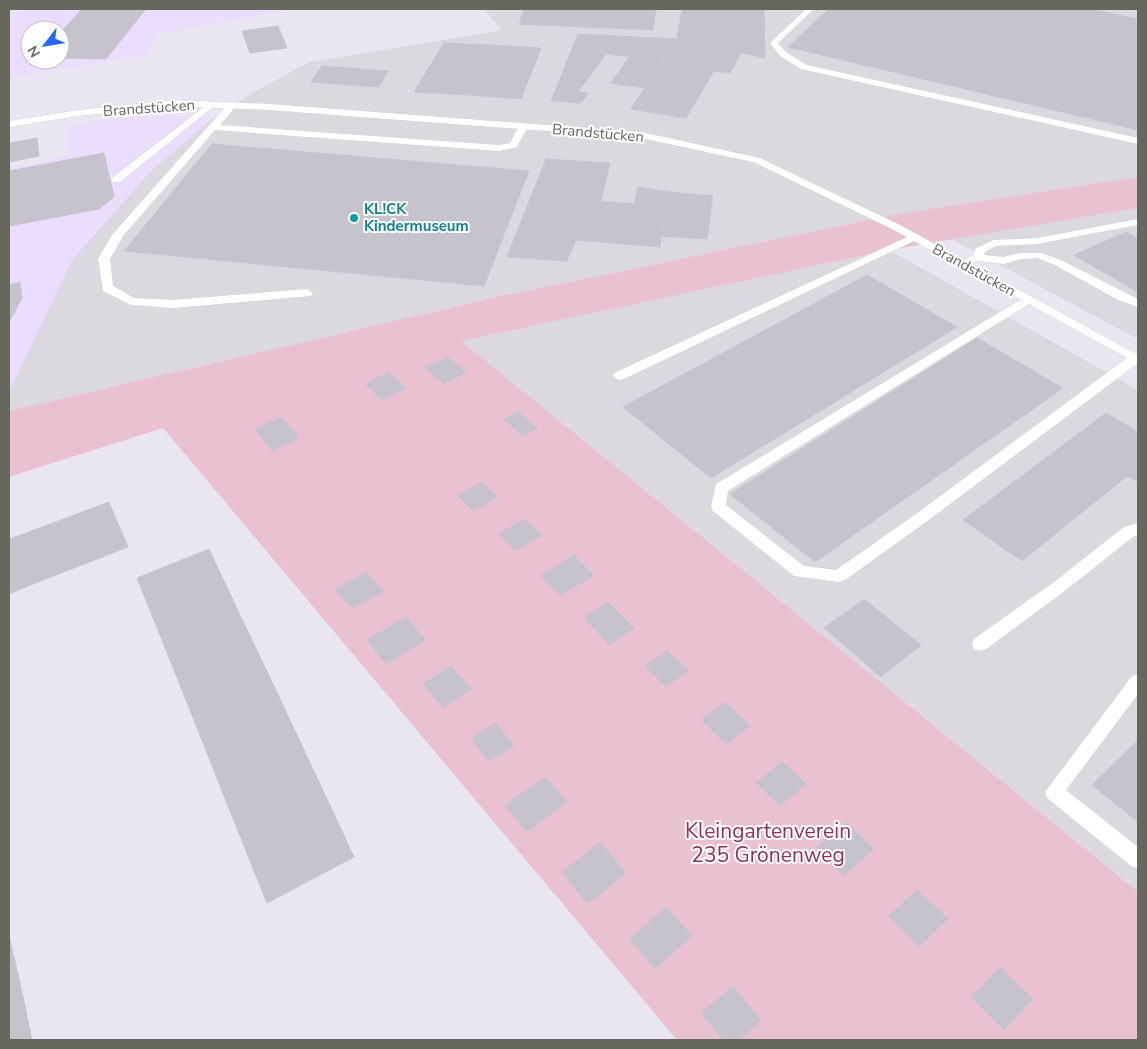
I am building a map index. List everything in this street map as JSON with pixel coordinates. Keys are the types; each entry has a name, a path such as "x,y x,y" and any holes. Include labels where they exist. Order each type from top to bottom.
{"street":[{"path":"810,9 774,44 787,58 804,67 1138,141"},
{"name":"Brandstücken","path":"9,124 78,113 174,103 641,135 756,160 914,237 1137,359"},
{"path":"116,180 210,105"},
{"path":"232,106 118,235 104,259 107,288 131,301 174,304 307,294"},
{"path":"213,127 499,148 514,144 522,126"},
{"path":"978,257 980,250 994,243 1037,241 1138,222"},
{"path":"619,376 914,237"},
{"path":"963,264 978,257 1004,261 1020,256 1038,255 1122,297 1138,303"},
{"path":"1028,299 721,488 718,507 800,572 839,576 1137,359"},
{"path":"980,644 1060,586 1129,531 1138,529"},
{"path":"1138,681 1054,792 1138,859"}],"shaded area":[{"path":"19,9 294,9 156,34 148,54 70,67 70,20 20,20 20,70 55,70 9,78 9,19"},
{"path":"484,9 1138,9 1138,177 897,214 497,297 9,411 9,392 72,260 150,172 213,118 251,94 309,62 502,30"},
{"path":"169,116 213,118 150,172 72,260 9,392 9,168 70,156 69,126 122,118"},
{"path":"1138,208 1138,339 951,239"},
{"path":"889,250 1138,390 1138,892 460,341"}],"green space":[{"name":"Kleingartenverein 235 Grönenweg","path":"1138,177 1138,208 889,250 461,341 1138,892 1138,1040 677,1040 163,428 9,477 9,411 497,297 897,214"}],"building":[{"path":"82,9 146,9 106,59 70,58 70,22"},
{"path":"524,9 656,9 653,30 519,24"},
{"path":"682,9 764,9 765,58 677,39"},
{"path":"829,9 1089,9 1138,19 1138,130 788,47"},
{"path":"278,26 287,48 250,53 242,31"},
{"path":"578,34 677,39 644,88 611,83 629,57 606,54 578,92 588,93 581,103 551,101"},
{"path":"677,39 741,53 730,73 714,71 686,118 631,109"},
{"path":"444,43 492,45 468,95 414,92"},
{"path":"492,45 541,48 521,99 468,95"},
{"path":"322,66 388,71 379,87 311,82"},
{"path":"37,138 39,156 9,162 9,143"},
{"path":"212,144 529,171 484,286 124,251"},
{"path":"104,153 114,197 99,209 9,226 9,171"},
{"path":"546,159 610,163 601,201 634,204 638,187 670,192 660,247 576,240 567,261 507,257"},
{"path":"670,192 713,196 707,239 661,236"},
{"path":"1126,232 1138,239 1138,290 1136,291 1074,255"},
{"path":"867,275 957,327 711,478 623,407"},
{"path":"20,282 22,298 9,302 9,285"},
{"path":"22,298 9,322 9,302"},
{"path":"977,338 1063,388 815,562 730,494"},
{"path":"448,357 466,373 443,384 425,367"},
{"path":"389,372 406,388 382,400 365,384"},
{"path":"519,412 537,429 522,436 504,419"},
{"path":"1106,413 1138,432 1138,482 1127,476 1022,561 963,520"},
{"path":"281,417 299,438 272,451 255,429"},
{"path":"482,482 498,497 473,511 458,496"},
{"path":"109,502 128,547 33,584 18,536"},
{"path":"524,519 542,535 515,551 498,534"},
{"path":"18,536 33,584 9,594 9,539"},
{"path":"209,549 239,613 164,645 137,578"},
{"path":"574,555 594,575 560,596 540,576"},
{"path":"366,572 383,591 352,609 335,589"},
{"path":"864,599 921,645 881,677 824,628"},
{"path":"608,602 634,628 609,645 584,618"},
{"path":"239,613 273,684 194,720 164,645"},
{"path":"406,617 426,640 386,664 367,640"},
{"path":"667,651 689,670 666,687 645,666"},
{"path":"451,666 471,689 443,708 423,684"},
{"path":"273,684 311,765 228,806 194,720"},
{"path":"726,702 750,726 726,745 701,720"},
{"path":"496,723 514,746 489,761 471,738"},
{"path":"1138,740 1138,822 1092,785"},
{"path":"782,761 806,784 780,806 756,783"},
{"path":"311,765 354,857 267,903 228,806"},
{"path":"545,777 567,802 527,832 505,805"},
{"path":"846,822 874,849 844,876 816,848"},
{"path":"600,842 626,873 587,904 562,872"},
{"path":"917,890 948,919 919,947 888,916"},
{"path":"666,907 692,936 655,969 630,939"},
{"path":"9,935 23,997 9,1005"},
{"path":"1000,967 1033,999 1004,1030 971,997"},
{"path":"733,986 761,1020 739,1040 723,1040 701,1013"},
{"path":"23,997 32,1040 9,1040 9,1005"}],"place":[{"name":"KL!CK Kindermuseum","path":"354,218"}]}
